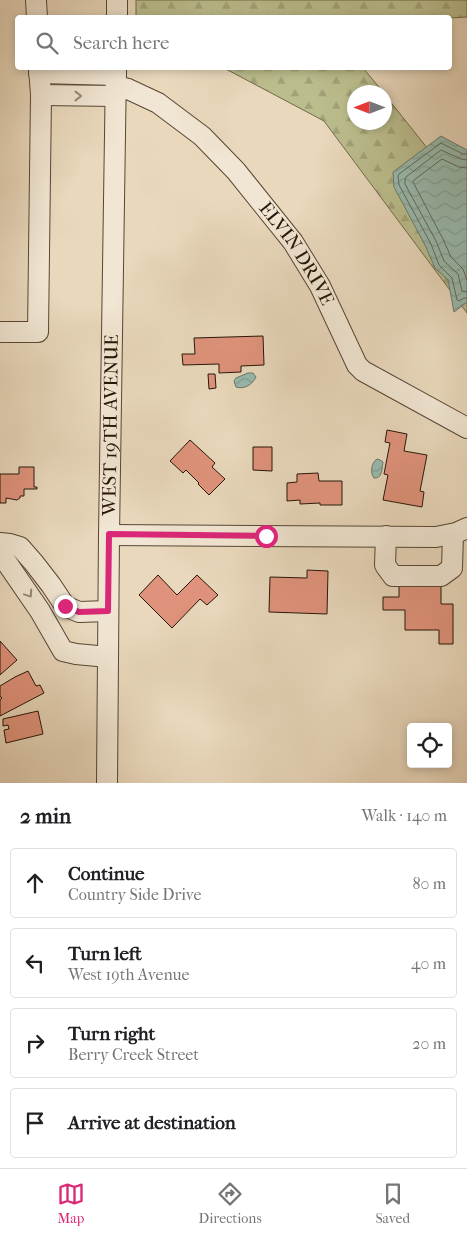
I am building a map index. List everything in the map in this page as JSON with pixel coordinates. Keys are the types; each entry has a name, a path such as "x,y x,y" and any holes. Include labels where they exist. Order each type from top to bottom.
{"street":[{"path":"36,0 36,15"},
{"path":"117,0 117,15"},
{"path":"0,332 38,332 41,96 39,70"},
{"name":"ELVIN DRIVE","path":"39,70 116,81 128,89 158,103 202,136 236,171 293,242 320,286 358,365 363,370 467,428"},
{"name":"ELVIN DRIVE","path":"41,96 116,81"},
{"name":"WEST 19TH AVENUE","path":"107,783 116,81"},
{"path":"109,534 386,536 436,537 460,531 452,568 441,576 393,576 385,565 386,536"},
{"path":"0,543 20,547 45,577 65,606 79,612 108,611"},
{"path":"0,555 6,560 63,651 108,658"}],"green space":[{"path":"136,0 467,0 467,17 452,18 452,15 136,15"},
{"path":"228,70 365,70 377,85 347,85 347,130 392,130 392,104 467,198 467,313 324,121"}],"water":[{"path":"441,136 467,150 467,302 454,312 448,280 435,268 394,187 393,172"},
{"path":"253,373 256,377 253,382 245,387 236,387 234,381 236,378"},
{"path":"377,459 383,462 379,477 374,478 372,468 373,463"}],"building":[{"path":"263,336 264,365 241,366 241,372 219,373 219,364 183,365 182,354 195,354 194,338"},
{"path":"208,374 215,374 216,388 209,389"},
{"path":"387,430 407,434 404,451 427,455 420,491 424,492 422,507 383,500 388,475 384,474 390,443 385,442"},
{"path":"190,440 215,463 212,467 225,479 209,495 186,470 183,473 170,461"},
{"path":"253,447 272,447 272,471 253,470"},
{"path":"19,467 34,467 34,487 37,487 37,489 24,489 24,496 20,496 17,500 6,498 6,503 0,503 0,474 19,474"},
{"path":"318,473 319,481 342,481 342,505 300,504 300,500 287,501 287,483 297,482 297,474"},
{"path":"307,570 328,571 327,614 269,612 270,577 307,578"},
{"path":"399,572 441,585 441,604 453,604 453,644 439,644 439,630 405,630 405,610 383,610 383,597 399,597"},
{"path":"158,575 177,595 197,575 218,595 207,605 200,599 172,628 139,595"},
{"path":"0,641 17,660 0,675"},
{"path":"28,671 36,686 40,685 44,693 0,716 0,700 2,698 0,697 0,686"},
{"path":"38,711 43,734 6,743 4,730 9,729 8,725 3,726 3,719"}],"route":[{"path":"65,606 79,612 108,611 109,534 266,536"}]}
